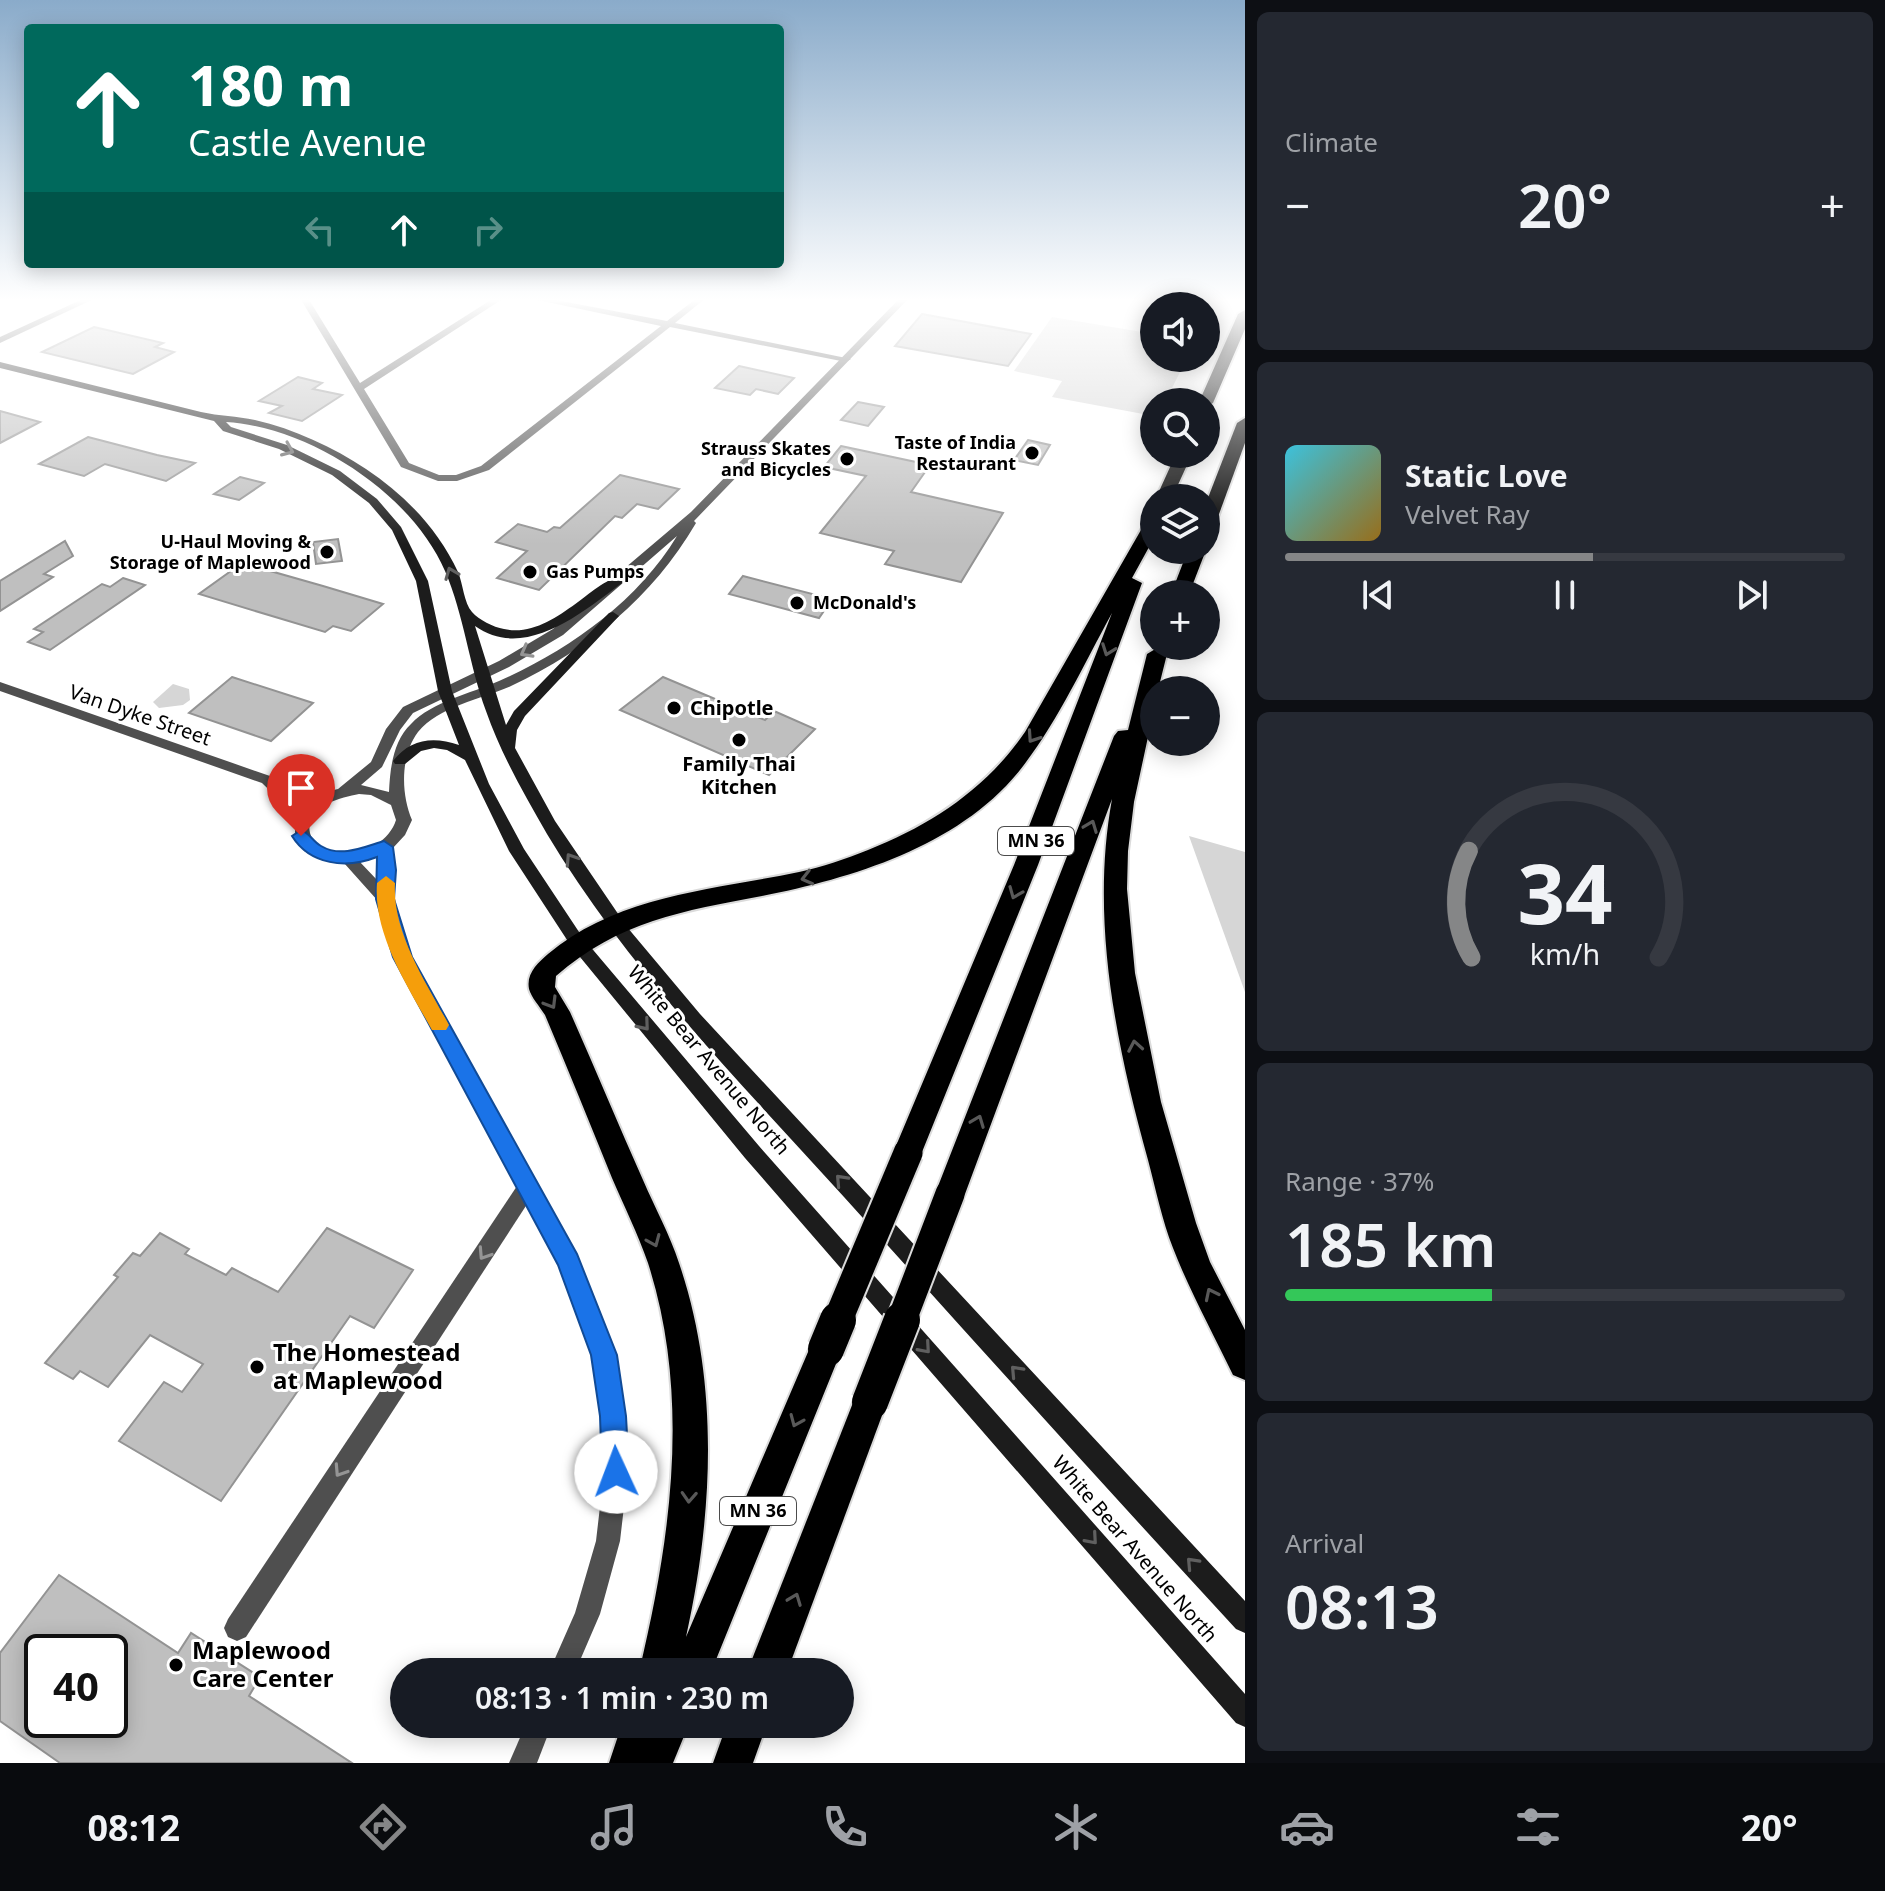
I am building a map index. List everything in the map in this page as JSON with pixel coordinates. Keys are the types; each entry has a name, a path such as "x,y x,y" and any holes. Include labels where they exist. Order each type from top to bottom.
{"highway":[{"path":"1220,488 1245,423"},
{"path":"662,1658 677,1599 687,1532 692,1444 679,1322 664,1264 557,1012 542,988 544,972 577,942 615,923 641,913 837,870 881,855 919,836 981,797 1005,774 1040,726 1140,549"},
{"name":"MN 36","path":"697,1658 1032,850 1140,561"},
{"name":"MN 36","path":"772,1658 1154,660"},
{"path":"1156,660 1131,764 1116,851 1117,913 1124,983 1159,1149 1189,1249 1245,1364"},
{"path":"629,1763 637,1738"},
{"path":"652,1763 663,1738"},
{"path":"733,1763 742,1738"}],"main road":[{"name":"White Bear Avenue North","path":"62,380 218,419 242,418 296,437 349,462 383,485 414,514 436,542 452,574 487,691 510,751 564,848 615,923 736,1065 1245,1620"},
{"name":"White Bear Avenue North","path":"218,419 227,429 273,443 325,467 364,494 387,516 411,553 422,581 445,691 470,757 517,851 577,942 752,1152 1245,1714"},
{"path":"465,612 491,630 509,633 540,631 559,622 618,580"},
{"path":"510,751 510,730 519,714 613,616"},
{"path":"400,761 414,747 431,743 456,747 470,757"}],"street":[{"path":"353,380 405,465 438,478 457,478 485,468 596,380"},
{"path":"358,388 370,380"},
{"path":"338,793 374,791 397,802 403,810 402,829 384,847 348,858 318,853 301,836 300,825 304,815 320,800 338,793 377,764 404,713 558,632 695,514 825,380"},
{"path":"397,802 396,780 400,761 416,726 561,656 613,616 675,553 695,514"},
{"name":"Van Dyke Street","path":"0,686 267,780 338,793"},
{"name":"Van Dyke Street","path":"267,780 304,815"},
{"path":"384,847 387,870 385,899 403,957 568,1262 604,1355 613,1416 616,1472 608,1541 587,1614 568,1658"},
{"path":"348,858 385,899"},
{"path":"237,1628 526,1189"},
{"path":"523,1763 533,1738"}],"shaded area":[{"path":"1059,380 1176,380 1172,388 1140,388 1140,413 1052,397 1062,381"},
{"path":"173,684 189,689 190,700 183,705 159,708 153,702"},
{"path":"1189,836 1245,852 1245,992"}],"building":[{"path":"293,380 322,383 313,389 342,395 302,421 269,413 282,406 259,401"},
{"path":"723,380 792,380 778,394 756,389 750,395 715,388"},
{"path":"858,402 884,407 868,426 841,420"},
{"path":"0,411 40,422 0,443"},
{"path":"88,437 195,463 166,481 105,464 84,476 39,464"},
{"name":"Taste of India Restaurant","path":"1028,440 1050,445 1038,465 1014,460"},
{"path":"841,446 930,465 911,492 1003,513 961,582 885,564 894,551 820,533 866,476 824,467"},
{"path":"620,475 679,489 658,509 637,504 622,518 615,516 539,590 497,578 527,551 496,542 518,524 547,532 554,527 560,528"},
{"path":"240,477 264,483 239,500 214,494"},
{"name":"U-Haul Moving & Storage of Maplewood","path":"338,539 342,561 316,564 313,542"},
{"path":"65,541 73,556 44,574 53,577 0,611 0,581"},
{"path":"242,563 383,604 351,631 333,626 325,632 199,594"},
{"name":"McDonald's","path":"743,576 832,599 819,618 729,594"},
{"path":"123,578 145,585 50,650 28,642 43,632 34,629 102,584 110,587"},
{"path":"232,677 313,703 271,741 189,713"},
{"path":"663,677 765,720 774,711 815,729 769,775 620,710"},
{"name":"The Homestead at Maplewood","path":"327,1228 413,1270 374,1328 350,1316 221,1501 119,1441 164,1382 182,1392 203,1364 150,1335 108,1387 80,1371 73,1379 45,1363 118,1277 114,1275 133,1253 140,1256 160,1233 189,1249 185,1254 226,1275 232,1268 278,1292"},
{"name":"Maplewood Care Center","path":"59,1575 178,1653 191,1633 260,1677 249,1696 352,1763 60,1763 24,1738 128,1738 128,1634 24,1634 24,1738 0,1721 0,1653"}],"slow traffic":[{"path":"386,883 385,899 403,957 439,1025"}],"place":[{"name":"Taste of India Restaurant","path":"1032,453"},
{"name":"Strauss Skates and Bicycles","path":"847,459"},
{"name":"U-Haul Moving & Storage of Maplewood","path":"327,552"},
{"name":"Gas Pumps","path":"530,572"},
{"name":"McDonald's","path":"797,603"},
{"name":"Chipotle","path":"674,708"},
{"name":"Family Thai Kitchen","path":"739,740"},
{"name":"The Homestead at Maplewood","path":"257,1367"},
{"name":"Maplewood Care Center","path":"176,1665"}],"route":[{"path":"301,836 318,853 332,857 361,856 384,847 387,870 385,899 403,957 568,1262 604,1355 613,1416 616,1472"}]}
